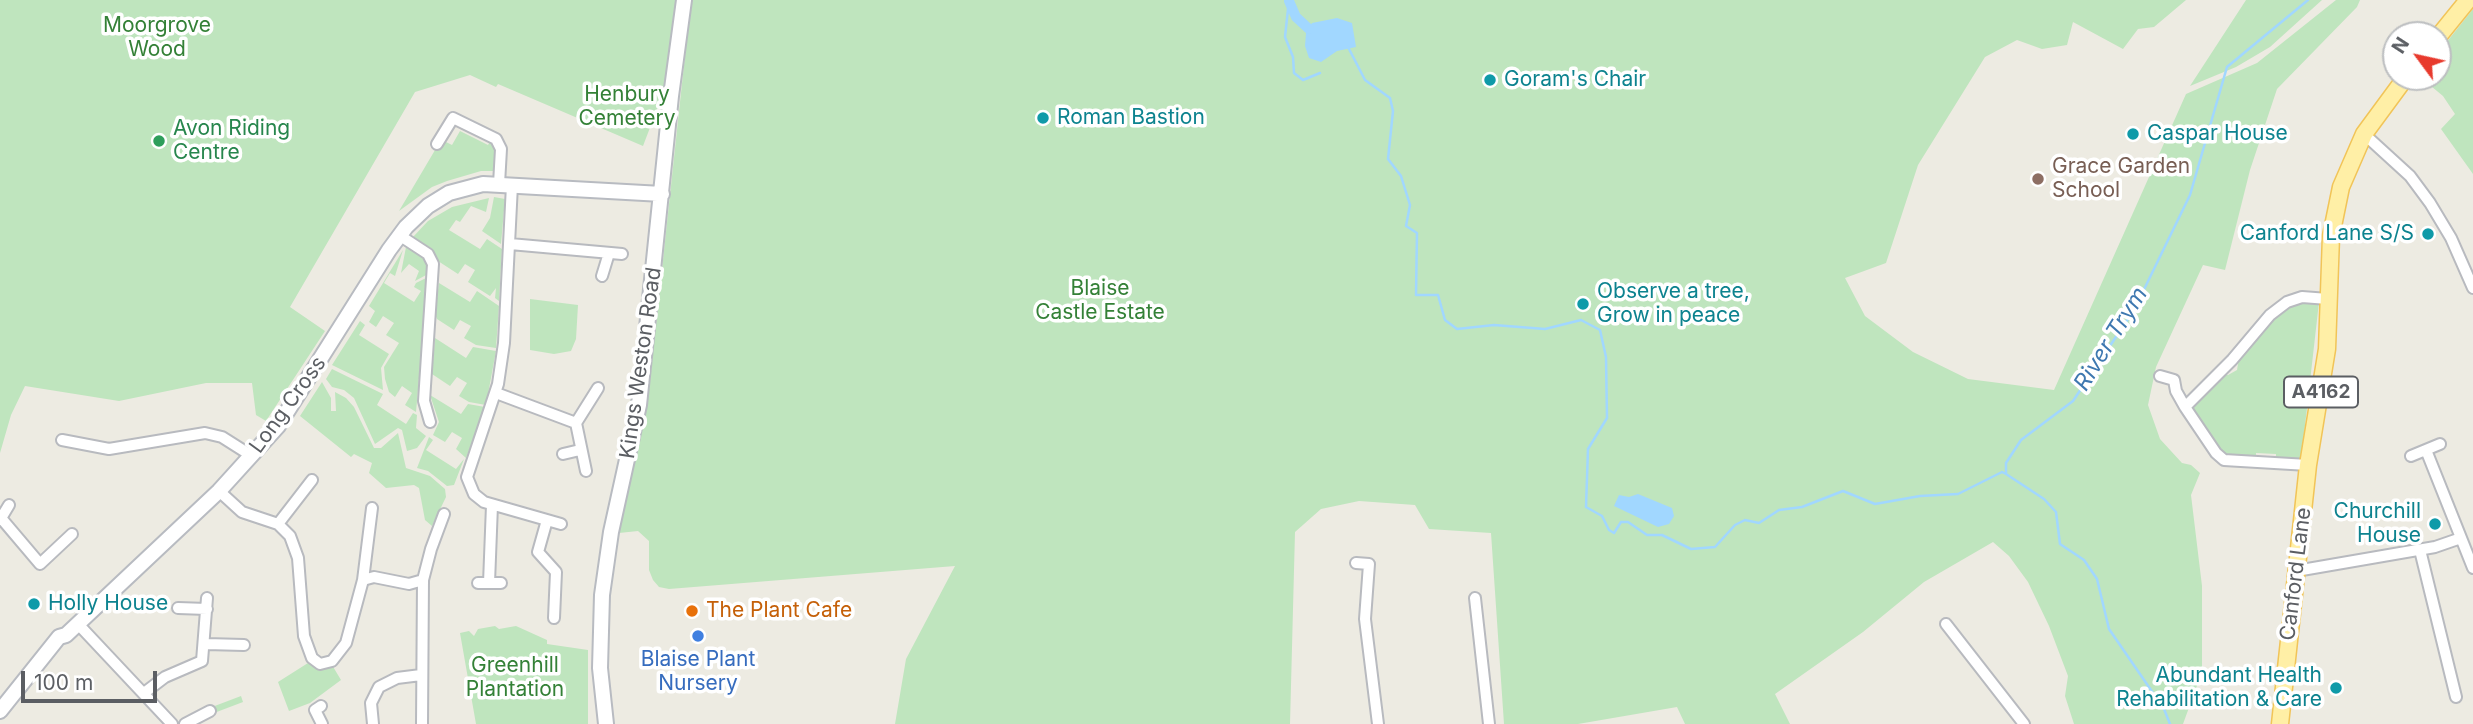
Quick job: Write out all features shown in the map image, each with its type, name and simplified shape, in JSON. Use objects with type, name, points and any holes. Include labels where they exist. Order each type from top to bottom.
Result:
[{"type":"main road","points":[[2451,21],[2468,0]]},
{"type":"main road","name":"Canford Lane","points":[[2280,724],[2308,465],[2323,376],[2331,236],[2341,187],[2364,134],[2396,91]]},
{"type":"street","name":"Kings Weston Road","points":[[606,724],[600,668],[602,595],[611,532],[639,405],[684,0]]},
{"type":"street","points":[[436,144],[448,135],[453,118],[496,139],[501,149],[505,184],[510,244],[504,343],[496,393],[467,474],[474,494],[492,505],[561,524]]},
{"type":"street","points":[[2364,134],[2399,165],[2430,203],[2451,238],[2473,288]]},
{"type":"street","name":"Long Cross","points":[[0,711],[49,653],[55,652],[66,635],[219,491],[278,426],[399,235],[420,212],[449,193],[468,187],[505,184],[662,194]]},
{"type":"street","points":[[399,235],[428,254],[433,264],[424,401],[430,422]]},
{"type":"street","points":[[510,244],[622,254]]},
{"type":"street","points":[[601,276],[609,253]]},
{"type":"street","points":[[2185,407],[2232,360],[2270,316],[2287,302],[2302,297],[2328,299]]},
{"type":"street","points":[[2160,376],[2174,380],[2176,391],[2185,407],[2216,453],[2224,460],[2308,465]]},
{"type":"street","points":[[586,471],[576,423],[598,388]]},
{"type":"street","points":[[496,393],[576,423]]},
{"type":"street","points":[[67,445],[118,448],[205,433],[222,437],[252,456]]},
{"type":"street","points":[[2411,456],[2440,444]]},
{"type":"street","points":[[563,454],[580,450]]},
{"type":"street","points":[[2426,450],[2473,568]]},
{"type":"street","points":[[278,524],[308,481]]},
{"type":"street","points":[[219,491],[242,512],[278,524],[289,534],[297,552],[304,636],[312,658],[324,664],[332,661],[343,649],[352,628],[373,515]]},
{"type":"street","points":[[9,505],[1,519],[40,564],[72,534]]},
{"type":"street","points":[[489,583],[492,505]]},
{"type":"street","points":[[422,724],[424,580],[431,549],[444,514]]},
{"type":"street","points":[[547,520],[538,552],[540,557],[555,569],[560,583],[554,618]]},
{"type":"street","points":[[2296,571],[2420,550],[2461,538]]},
{"type":"street","points":[[2420,550],[2456,697]]},
{"type":"street","points":[[1356,563],[1369,564],[1365,619],[1378,724]]},
{"type":"street","points":[[363,580],[378,577],[409,584],[424,580]]},
{"type":"street","points":[[1478,601],[1489,724]]},
{"type":"street","points":[[144,693],[165,677],[200,663],[204,658],[207,604],[178,608]]},
{"type":"street","points":[[78,624],[172,724]]},
{"type":"street","points":[[1948,631],[2024,724]]},
{"type":"street","points":[[206,643],[244,645]]},
{"type":"street","points":[[373,724],[371,703],[379,687],[402,677],[421,675]]},
{"type":"street","points":[[2439,684],[2452,682]]},
{"type":"street","points":[[321,706],[315,710],[322,724]]},
{"type":"street","points":[[191,722],[210,711]]},
{"type":"green space","points":[[0,0],[679,0],[664,91],[643,146],[498,84],[496,87],[470,75],[415,92],[290,307],[325,331],[266,421],[256,415],[252,383],[206,383],[119,401],[25,386],[11,415],[0,453]]},
{"type":"green space","name":"Blaise Castle Estate","points":[[691,0],[2186,0],[2154,27],[2138,29],[2123,49],[2073,22],[2067,45],[2042,49],[2017,40],[1985,57],[1918,165],[1886,263],[1845,278],[1865,316],[1913,352],[1968,379],[2054,390],[2186,94],[2257,63],[2336,0],[2360,0],[2357,7],[2277,89],[2250,170],[2225,270],[2203,265],[2156,367],[2148,405],[2160,439],[2182,463],[2191,465],[2200,473],[2191,495],[2202,586],[2202,672],[2183,724],[2074,724],[2065,696],[2068,676],[2049,626],[2028,582],[2009,556],[1993,542],[1924,582],[1863,632],[1775,694],[1790,724],[1685,724],[1677,707],[1578,724],[1504,724],[1491,533],[1429,529],[1415,505],[1359,501],[1321,509],[1295,532],[1290,724],[895,724],[906,659],[955,566],[669,589],[659,587],[653,580],[649,570],[649,541],[638,531],[619,533],[649,390]]},
{"type":"green space","points":[[2246,0],[2322,0],[2270,47],[2236,67],[2190,86]]},
{"type":"green space","points":[[2473,9],[2473,174],[2441,129],[2455,114],[2437,91],[2452,91],[2452,35]]},
{"type":"green space","points":[[460,131],[488,145],[491,140],[496,144],[496,171],[481,171],[432,187],[399,211],[438,145],[444,141],[452,145]]},
{"type":"green space","points":[[494,197],[505,199],[501,244],[482,231],[490,218]]},
{"type":"green space","points":[[489,198],[486,212],[471,206],[460,222],[456,220],[449,230],[480,249],[487,239],[502,249],[499,301],[495,298],[496,288],[490,296],[468,282],[475,270],[465,264],[458,274],[438,261],[432,249],[413,237],[428,221],[452,207]]},
{"type":"green space","points":[[406,247],[422,257],[428,267],[428,274],[415,281],[419,271],[409,264],[401,273]]},
{"type":"green space","points":[[403,250],[395,276],[390,273],[384,283],[414,302],[421,291],[414,287],[416,283],[428,277],[416,412],[405,405],[412,393],[402,386],[395,397],[389,392],[385,379],[384,367],[399,343],[386,335],[394,323],[383,316],[376,327],[369,322],[375,311],[369,306]]},
{"type":"green space","points":[[439,283],[470,302],[477,291],[499,306],[496,348],[476,345],[464,338],[471,326],[460,320],[454,330],[437,319],[435,314]]},
{"type":"green space","points":[[530,299],[578,305],[576,339],[571,351],[554,354],[530,350]]},
{"type":"green space","points":[[2319,302],[2301,461],[2276,459],[2276,454],[2256,453],[2256,458],[2224,455],[2214,449],[2191,407],[2223,374],[2228,375],[2237,370],[2239,358],[2273,318],[2289,305]]},
{"type":"green space","points":[[360,321],[365,325],[359,335],[389,354],[381,368],[383,390],[332,365]]},
{"type":"green space","points":[[435,338],[466,358],[473,347],[496,351],[486,405],[469,402],[459,396],[467,383],[457,377],[450,386],[432,374]]},
{"type":"green space","points":[[332,369],[383,394],[377,405],[406,424],[413,413],[417,415],[416,428],[426,436],[417,448],[407,451],[402,430],[398,428],[375,444],[354,398],[344,390],[332,387],[326,379]]},
{"type":"green space","points":[[322,382],[331,398],[331,411],[336,411],[335,392],[346,398],[354,407],[374,448],[381,448],[398,433],[406,468],[430,476],[445,489],[446,497],[432,526],[425,520],[419,488],[414,485],[386,488],[369,473],[372,463],[354,454],[351,457],[300,416]]},
{"type":"green space","points":[[430,395],[461,414],[468,404],[485,407],[466,458],[456,449],[462,438],[452,432],[445,442],[433,435],[439,422]]},
{"type":"green space","points":[[429,437],[433,440],[426,450],[456,469],[464,459],[454,485],[447,486],[428,471],[417,468]]},
{"type":"green space","name":"Greenhill Plantation","points":[[495,626],[499,629],[516,626],[547,640],[547,644],[588,650],[588,724],[476,724],[460,633],[469,631],[474,636],[478,629]]},
{"type":"green space","points":[[308,663],[320,669],[332,665],[341,680],[310,703],[289,711],[278,682]]},
{"type":"green space","points":[[241,696],[243,702],[214,713],[212,707]]},
{"type":"water","points":[[1337,18],[1352,23],[1356,47],[1337,51],[1321,62],[1309,58],[1305,46],[1306,33],[1312,23]]},
{"type":"water","points":[[1638,494],[1672,508],[1674,516],[1669,524],[1658,527],[1614,506],[1619,495],[1629,497]]},
{"type":"waterway","points":[[1289,0],[1285,37],[1293,57],[1294,73],[1303,80],[1320,73]]},
{"type":"waterway","name":"River Trym","points":[[2006,474],[2006,463],[2021,440],[2073,401],[2134,310],[2190,195],[2227,67],[2308,0]]},
{"type":"waterway","points":[[1289,1],[1296,17],[1309,29]]},
{"type":"waterway","points":[[1348,47],[1365,80],[1390,98],[1393,111],[1388,159],[1401,176],[1410,205],[1406,226],[1417,233],[1416,295],[1438,295],[1445,320],[1457,329],[1494,325],[1545,329],[1581,320],[1600,330],[1606,357],[1607,418],[1588,449],[1586,507],[1602,516],[1609,530],[1614,533],[1621,522],[1628,522],[1647,535],[1662,535],[1691,549],[1715,547],[1735,525],[1745,520],[1759,523],[1779,510],[1802,507],[1843,491],[1875,504],[1920,496],[1958,494],[2002,472],[2006,474]]},
{"type":"waterway","name":"River Trym","points":[[2006,474],[2044,499],[2056,512],[2060,544],[2084,560],[2097,579],[2109,629],[2164,709],[2170,724]]},
{"type":"place","name":"Goram's Chair","points":[[1490,80]]},
{"type":"place","name":"Roman Bastion","points":[[1043,118]]},
{"type":"place","name":"Caspar House","points":[[2133,134]]},
{"type":"place","name":"Avon Riding Centre","points":[[159,141]]},
{"type":"place","name":"Grace Garden School","points":[[2038,179]]},
{"type":"place","name":"Canford Lane S/S","points":[[2428,234]]},
{"type":"place","name":"Observe a tree, Grow in peace","points":[[1583,304]]},
{"type":"place","name":"Churchill House","points":[[2435,524]]},
{"type":"place","name":"Holly House","points":[[34,604]]},
{"type":"place","name":"The Plant Cafe","points":[[692,611]]},
{"type":"place","name":"Blaise Plant Nursery","points":[[698,636]]},
{"type":"place","name":"Abundant Health Rehabilitation & Care","points":[[2336,688]]},
{"type":"park label","name":"Moorgrove Wood","points":[[157,38]]},
{"type":"park label","name":"Henbury Cemetery","points":[[627,107]]}]
